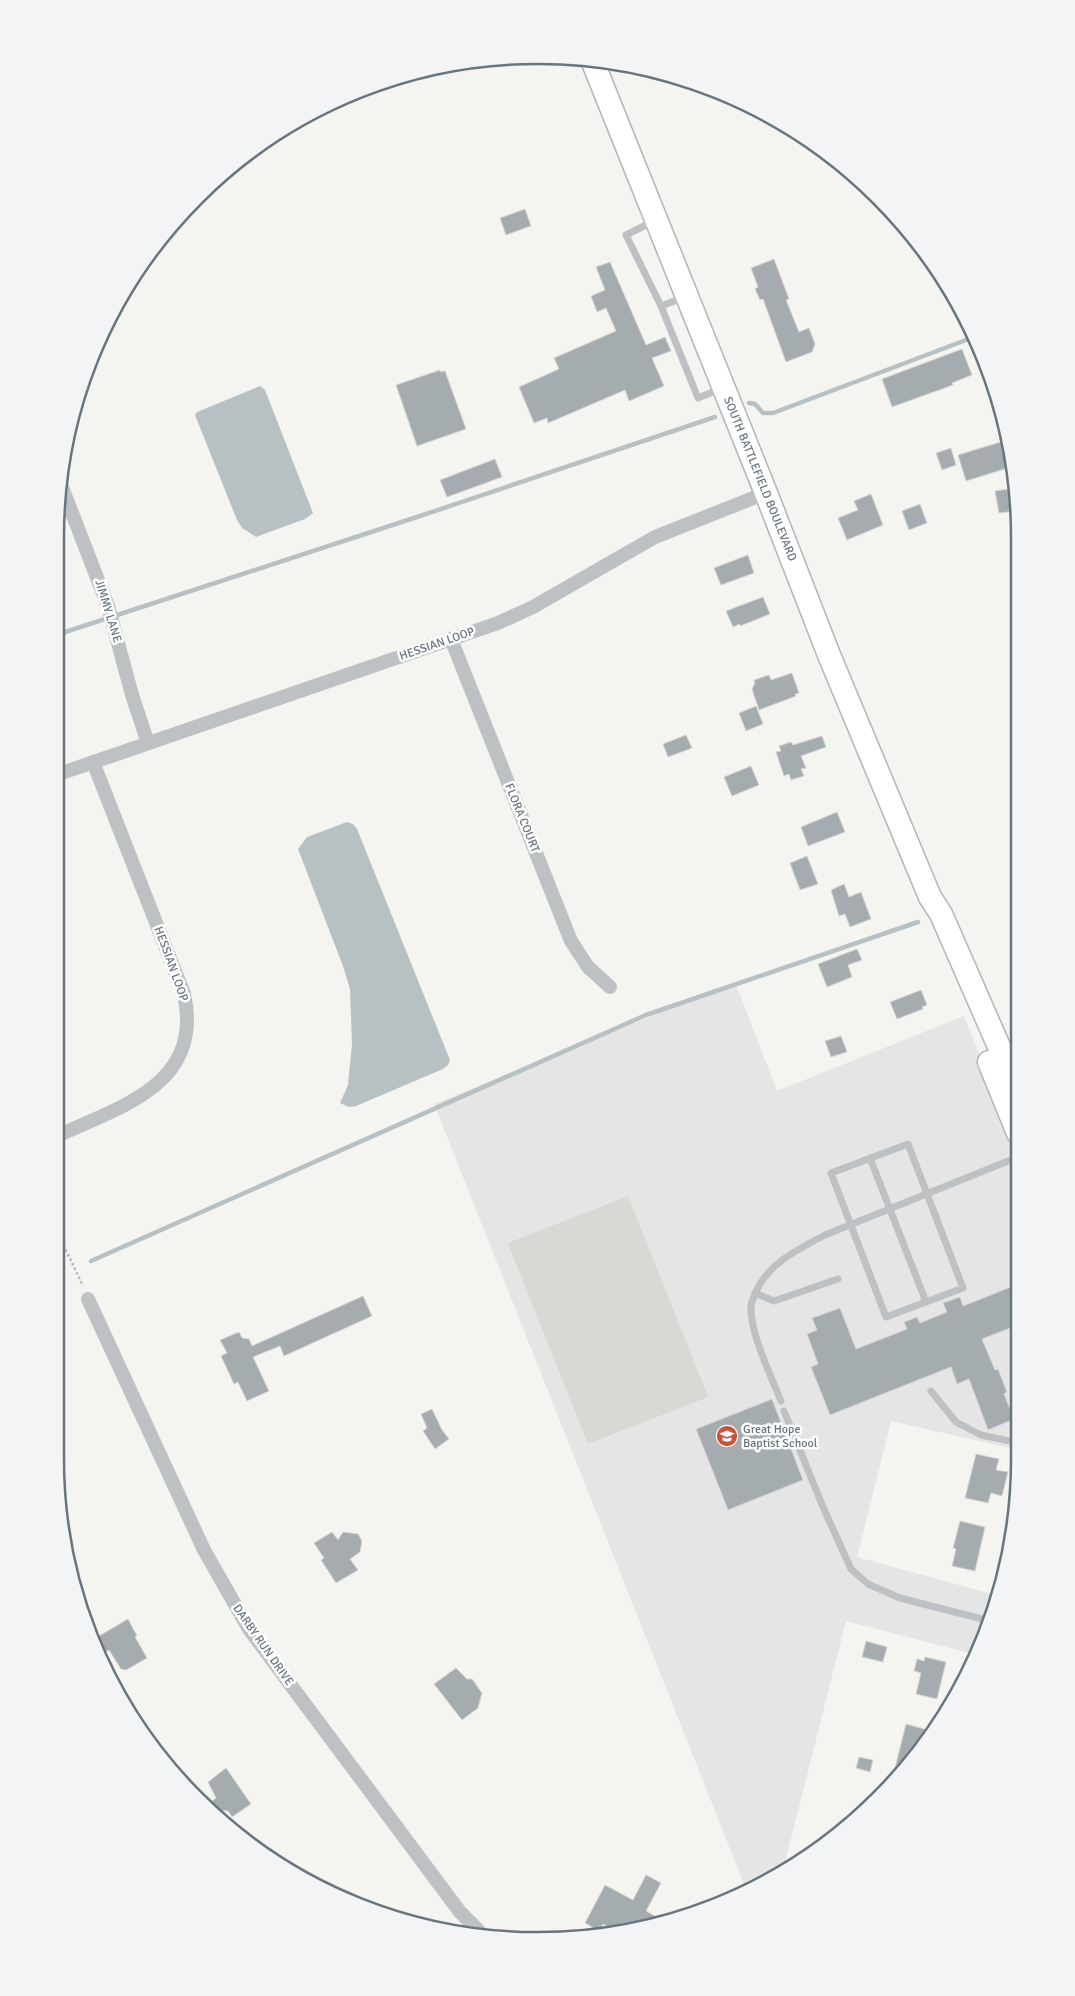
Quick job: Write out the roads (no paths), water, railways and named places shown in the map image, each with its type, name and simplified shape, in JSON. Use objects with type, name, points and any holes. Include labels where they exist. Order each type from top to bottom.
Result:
[{"type":"main road","name":"SOUTH BATTLEFIELD BOULEVARD","points":[[595,68],[829,655],[930,897],[942,914],[1011,1074]]},
{"type":"main road","name":"SOUTH BATTLEFIELD BOULEVARD","points":[[930,897],[931,920],[1011,1116]]},
{"type":"street","name":"HESSIAN LOOP","points":[[64,772],[516,615],[655,537],[766,493]]},
{"type":"street","name":"JIMMY LANE","points":[[66,497],[108,606],[132,695],[148,743]]},
{"type":"street","name":"FLORA COURT","points":[[451,639],[571,941],[581,960],[610,987]]},
{"type":"street","name":"HESSIAN LOOP","points":[[64,1133],[132,1101],[161,1082],[177,1061],[182,1049],[187,1022],[184,994],[94,762]]},
{"type":"street","name":"DARBY RUN DRIVE","points":[[88,1299],[204,1550],[248,1629],[460,1912],[476,1928]]},
{"type":"lane","points":[[656,220],[626,235],[661,306],[698,398],[723,388]]},
{"type":"lane","points":[[661,306],[687,296]]},
{"type":"lane","points":[[908,1144],[963,1288],[886,1317],[831,1173],[870,1158],[908,1144]]},
{"type":"lane","points":[[870,1158],[926,1302]]},
{"type":"lane","points":[[781,1401],[753,1327],[750,1305],[760,1283],[778,1263],[795,1251],[825,1235],[1011,1160]]},
{"type":"lane","points":[[755,1294],[774,1301],[838,1279]]},
{"type":"lane","points":[[931,1391],[956,1422],[981,1435],[1011,1441]]},
{"type":"lane","points":[[784,1411],[823,1507],[851,1569],[868,1584],[900,1598],[983,1618]]},
{"type":"waterway","points":[[749,403],[755,404],[763,413],[773,413],[967,340]]},
{"type":"waterway","points":[[64,632],[715,417]]},
{"type":"waterway","points":[[91,1261],[646,1015],[918,922]]},
{"type":"place","name":"Great Hope Baptist School","points":[[727,1436]]}]
